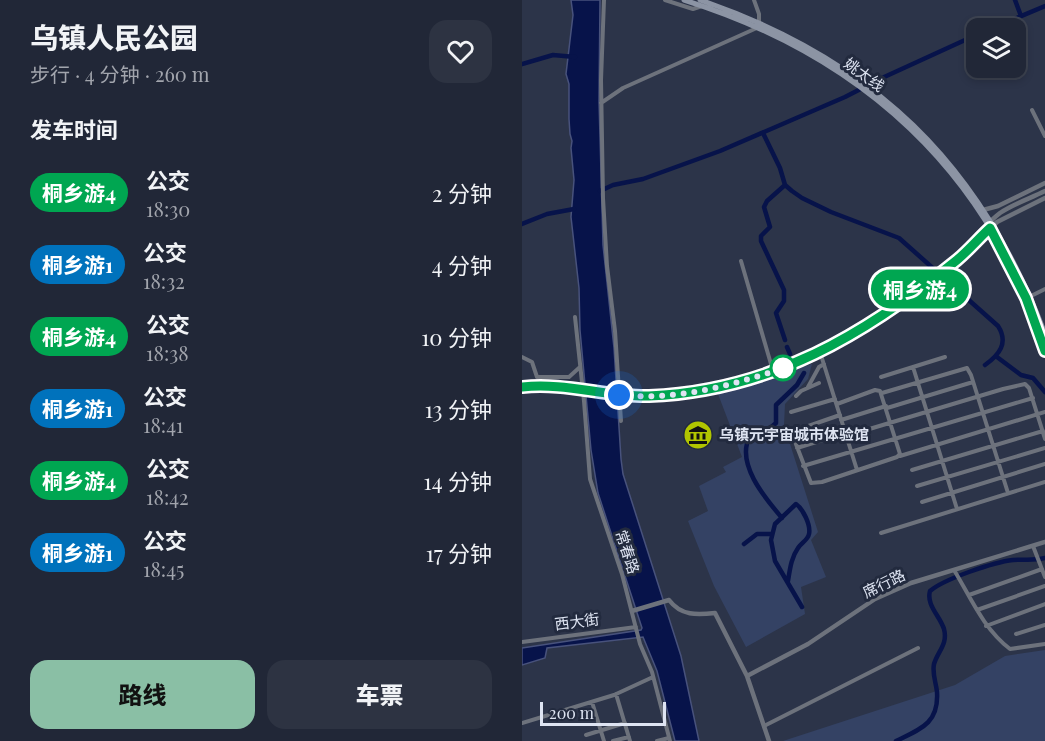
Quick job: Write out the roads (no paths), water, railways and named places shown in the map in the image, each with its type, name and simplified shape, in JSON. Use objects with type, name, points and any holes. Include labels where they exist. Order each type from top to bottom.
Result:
[{"type":"main road","name":"姚太线","points":[[684,0],[701,3],[759,25],[857,80],[932,144],[963,181],[991,225]]},
{"type":"main road","name":"姚太线","points":[[876,95],[936,155],[991,225]]},
{"type":"main road","points":[[991,225],[1045,334]]},
{"type":"main road","points":[[1028,297],[1045,351]]},
{"type":"street","points":[[604,0],[604,35],[601,48],[603,198],[621,421]]},
{"type":"street","points":[[666,0],[693,9],[697,9],[701,3]]},
{"type":"street","points":[[601,103],[623,88],[759,25],[759,14],[754,0]]},
{"type":"street","points":[[1032,110],[1045,136]]},
{"type":"street","points":[[983,210],[998,206],[1045,183]]},
{"type":"street","points":[[522,387],[580,388],[621,395],[652,396],[689,392],[773,371],[820,352],[872,323],[958,259],[1002,212],[1045,191]]},
{"type":"street","points":[[991,225],[1045,198]]},
{"type":"street","points":[[741,261],[773,371]]},
{"type":"street","points":[[1028,297],[1045,290]]},
{"type":"street","name":"常春路","points":[[574,317],[581,367],[590,479],[622,574],[639,640],[653,676],[669,740]]},
{"type":"street","points":[[820,352],[857,470]]},
{"type":"street","points":[[522,357],[531,362],[537,376],[569,377],[581,367]]},
{"type":"street","points":[[881,377],[945,357]]},
{"type":"street","points":[[808,387],[819,367],[824,364]]},
{"type":"street","points":[[913,367],[957,508]]},
{"type":"street","points":[[882,393],[964,368],[969,370],[1008,493]]},
{"type":"street","points":[[973,382],[923,398],[796,429],[793,434],[809,481],[814,484],[1045,412]]},
{"type":"street","points":[[796,396],[808,387],[819,383]]},
{"type":"street","points":[[797,448],[1025,384],[1028,385],[1033,398],[1045,439]]},
{"type":"street","points":[[791,412],[878,390],[882,393],[900,451],[899,456]]},
{"type":"street","points":[[803,466],[1033,398]]},
{"type":"street","points":[[912,470],[1042,431]]},
{"type":"street","points":[[917,486],[1045,448]]},
{"type":"street","points":[[922,502],[1045,464]]},
{"type":"street","points":[[881,533],[1045,482]]},
{"type":"street","name":"席行路","points":[[747,676],[808,644],[875,599],[911,583],[955,572],[1045,542]]},
{"type":"street","points":[[1033,546],[1045,577]]},
{"type":"street","points":[[969,595],[1041,567]]},
{"type":"street","points":[[955,572],[986,626],[1010,649],[1045,645]]},
{"type":"street","points":[[977,610],[1045,586]]},
{"type":"street","points":[[632,611],[669,600],[674,607],[695,616],[715,613],[747,676],[769,741]]},
{"type":"street","points":[[986,626],[1045,604]]},
{"type":"street","points":[[1016,634],[1045,625]]},
{"type":"street","name":"西大街","points":[[522,642],[636,628]]},
{"type":"street","points":[[764,726],[918,648]]},
{"type":"street","points":[[522,723],[616,694],[653,676]]},
{"type":"street","points":[[613,741],[629,739],[616,694]]},
{"type":"street","points":[[592,702],[604,741]]},
{"type":"street","points":[[586,735],[625,723]]},
{"type":"street","points":[[657,741],[669,740]]},
{"type":"waterway","points":[[1015,0],[1021,16]]},
{"type":"waterway","points":[[1017,18],[1045,6]]},
{"type":"waterway","points":[[600,191],[613,185],[643,179],[720,151],[845,97],[966,40]]},
{"type":"waterway","points":[[522,64],[553,55],[575,57]]},
{"type":"waterway","points":[[763,133],[780,168],[785,185],[792,191],[831,212],[899,238],[998,326],[1003,338],[1001,348],[985,365]]},
{"type":"waterway","points":[[785,185],[767,201],[764,207],[770,227],[761,236],[761,241],[784,290],[784,301],[776,313],[785,340]]},
{"type":"waterway","points":[[522,224],[547,214],[574,209]]},
{"type":"waterway","points":[[787,347],[790,354]]},
{"type":"waterway","points":[[997,357],[1021,375],[1033,378],[1045,392]]},
{"type":"waterway","points":[[782,518],[754,480],[746,457],[746,446],[750,436],[768,430],[776,423],[776,405],[797,385],[804,373]]},
{"type":"waterway","points":[[788,581],[794,556],[809,534],[806,518],[796,504],[775,524],[771,540],[775,561],[802,607]]},
{"type":"waterway","points":[[744,544],[757,534],[771,534]]},
{"type":"waterway","points":[[896,741],[927,724],[937,703],[934,664],[944,643],[945,634],[930,601],[930,591],[957,576],[994,564],[1045,558]]},
{"type":"place","name":"乌镇元宇宙城市体验馆","points":[[698,435]]}]
